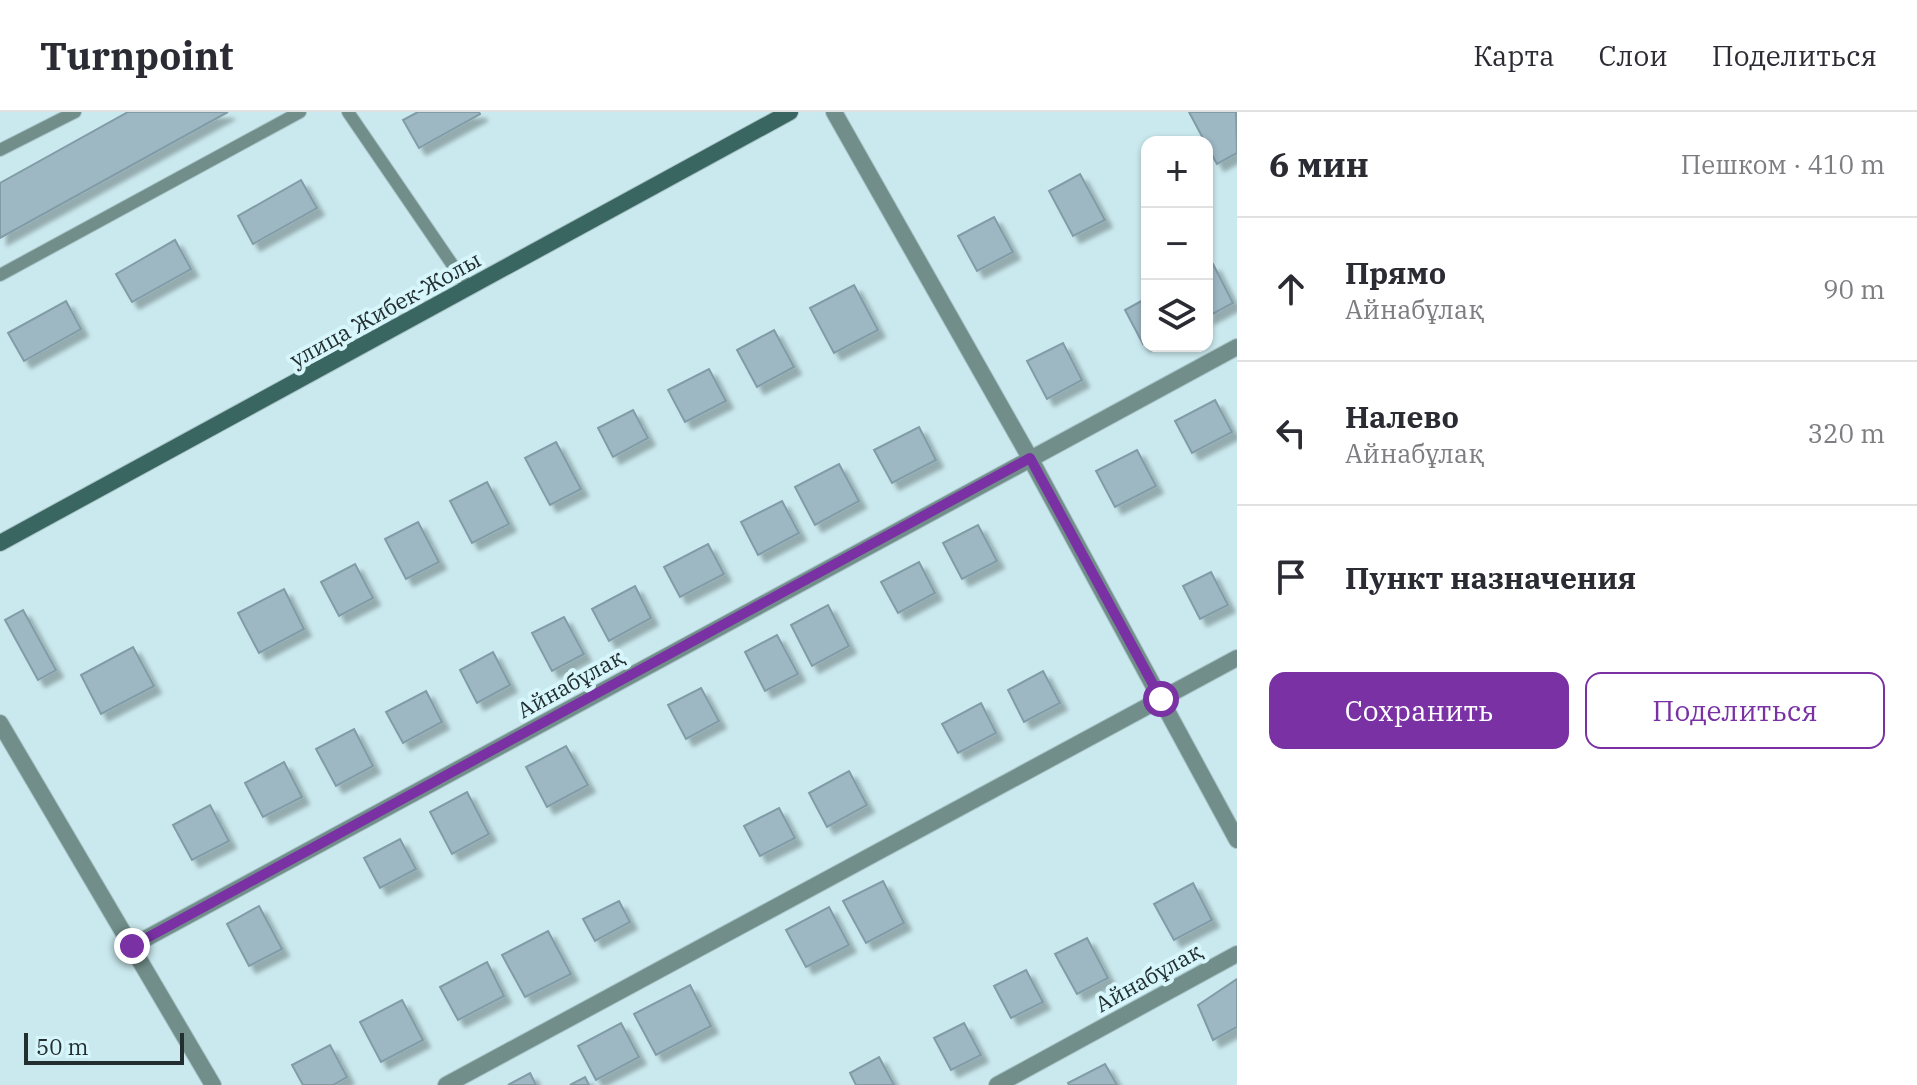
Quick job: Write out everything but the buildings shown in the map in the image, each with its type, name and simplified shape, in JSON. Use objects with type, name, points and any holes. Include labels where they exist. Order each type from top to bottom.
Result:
[{"type":"street","name":"улица Жибек-Жолы","points":[[0,543],[790,112]]},
{"type":"street","points":[[834,112],[1030,458],[1237,840]]},
{"type":"street","name":"Айнабұлақ","points":[[132,946],[1237,347]]},
{"type":"street","points":[[446,1085],[1237,658]]},
{"type":"street","points":[[0,723],[213,1085]]},
{"type":"street","name":"Айнабұлақ","points":[[997,1085],[1237,954]]},
{"type":"lane","points":[[0,150],[75,112]]},
{"type":"lane","points":[[0,275],[300,112]]},
{"type":"lane","points":[[348,112],[469,289]]},
{"type":"route","points":[[132,946],[1030,458],[1161,699]]}]
